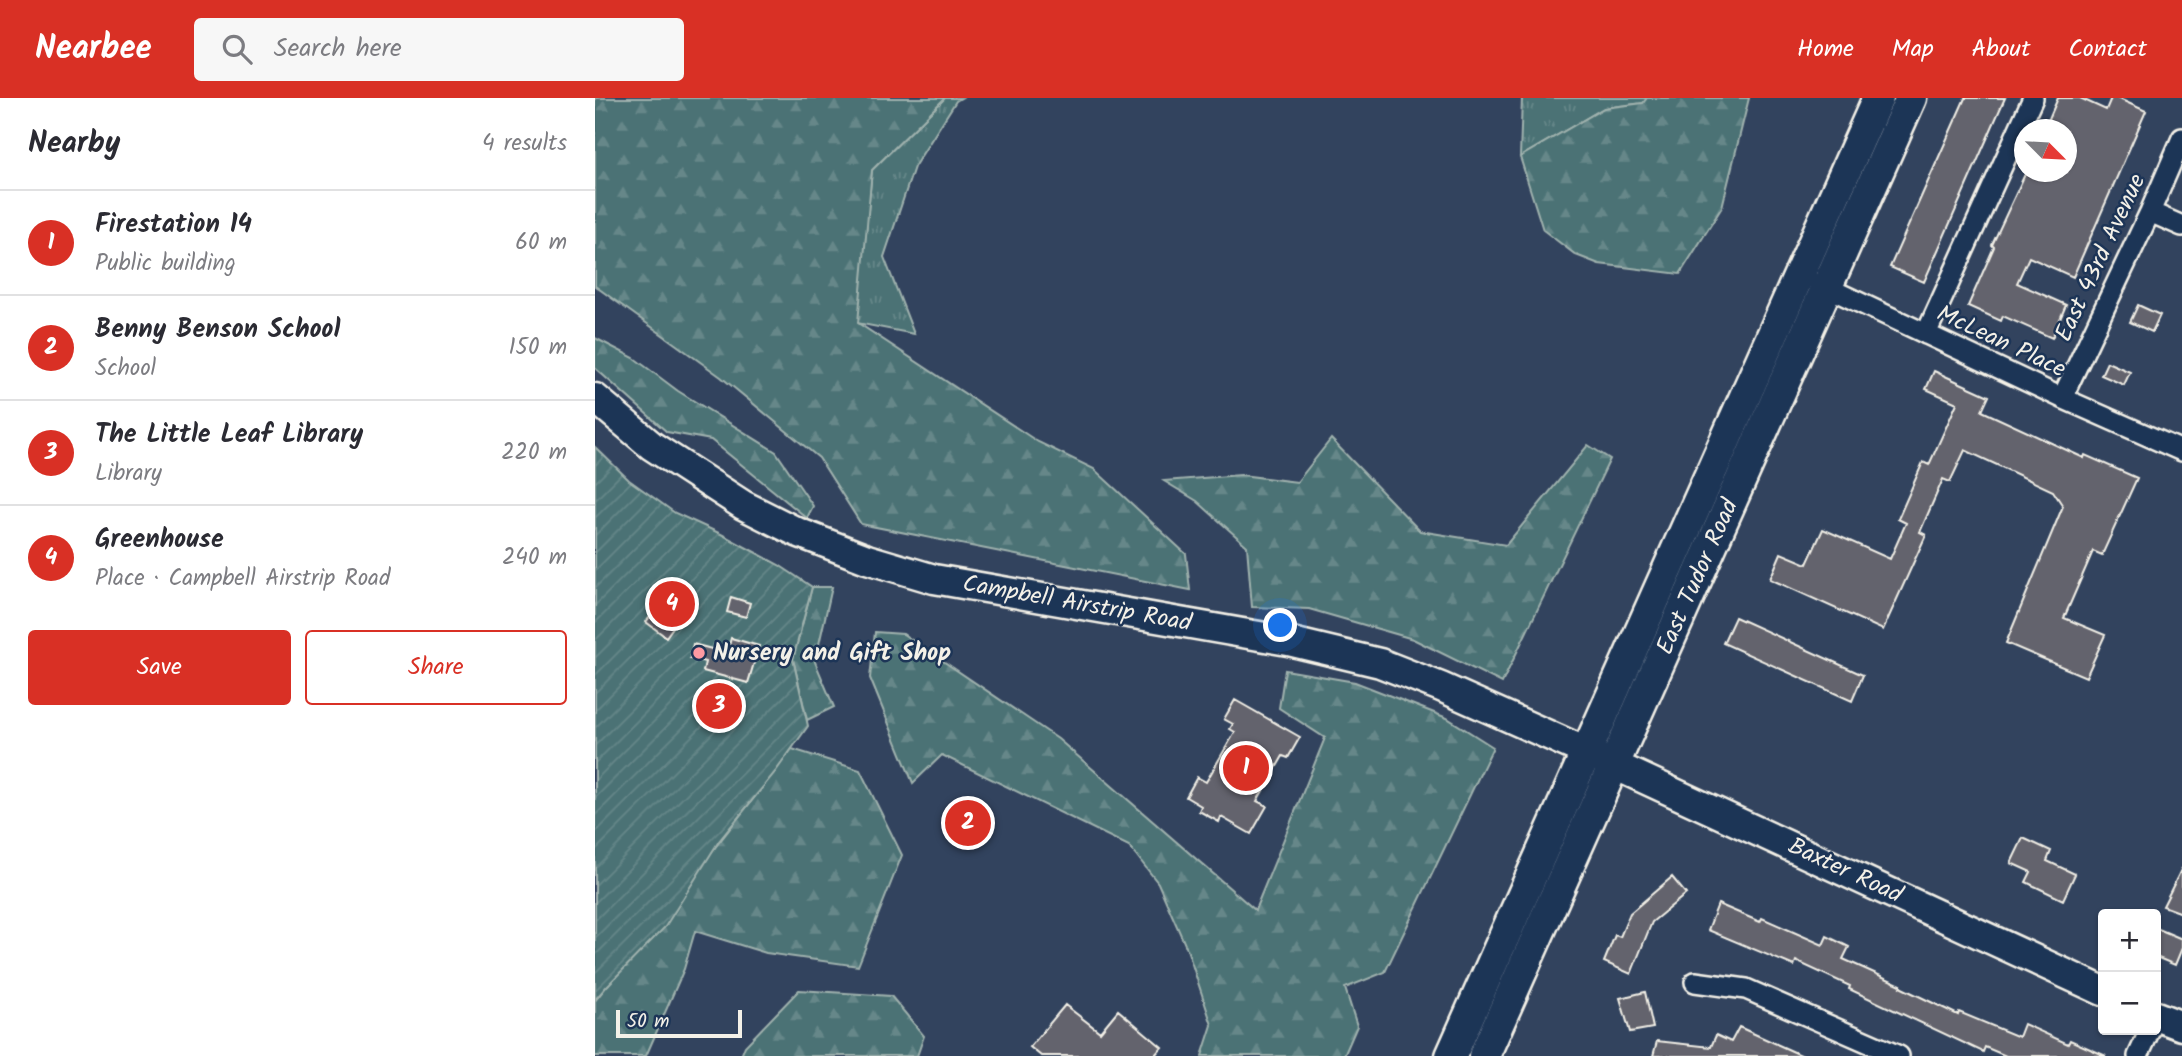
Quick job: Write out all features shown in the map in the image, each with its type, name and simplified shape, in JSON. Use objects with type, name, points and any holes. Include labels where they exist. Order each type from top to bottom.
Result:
[{"type":"main road","name":"East Tudor Road","points":[[1451,1056],[1878,98]]},
{"type":"main road","name":"East Tudor Road","points":[[1484,1056],[1912,98]]},
{"type":"street","points":[[1926,334],[2033,98]]},
{"type":"street","name":"East 43rd Avenue","points":[[2062,398],[2182,138]]},
{"type":"street","points":[[2150,212],[2182,226]]},
{"type":"street","name":"McLean Place","points":[[1799,275],[2182,451]]},
{"type":"street","name":"Campbell Airstrip Road","points":[[595,398],[652,446],[743,505],[797,532],[867,559],[934,579],[1346,653],[1441,687],[1586,752]]},
{"type":"street","name":"Baxter Road","points":[[1586,752],[2098,989]]},
{"type":"street","points":[[1695,982],[1746,989],[1899,1056]]},
{"type":"street","points":[[2161,1018],[2182,1026]]},
{"type":"street","points":[[2138,1056],[2148,1035]]},
{"type":"green space","points":[[595,98],[945,98],[872,170],[858,323],[1038,442],[1094,469],[1186,554],[1190,590],[861,524],[819,458],[721,377],[595,286]]},
{"type":"green space","points":[[945,98],[961,98],[956,101],[914,167],[884,257],[914,334],[857,323],[872,170]]},
{"type":"green space","points":[[1522,98],[1647,98],[1644,103],[1604,108],[1520,157]]},
{"type":"green space","points":[[1647,98],[1749,98],[1722,207],[1680,274],[1599,264],[1576,255],[1543,230],[1520,157],[1604,108],[1643,103]]},
{"type":"green space","points":[[595,338],[634,358],[678,391],[776,452],[813,506],[807,518],[711,440],[667,432],[595,368]]},
{"type":"green space","points":[[1331,439],[1420,531],[1506,545],[1588,445],[1610,459],[1502,683],[1413,639],[1309,609],[1252,607],[1247,546],[1197,501],[1164,481],[1241,475],[1297,482]]},
{"type":"green space","points":[[595,447],[629,480],[675,513],[779,565],[812,587],[793,659],[808,726],[776,771],[719,841],[665,927],[595,1000]]},
{"type":"green space","points":[[812,587],[832,587],[815,662],[834,707],[807,720],[793,659]]},
{"type":"green space","points":[[875,632],[903,634],[1058,739],[1255,910],[1325,738],[1279,708],[1285,670],[1355,682],[1447,718],[1493,747],[1385,972],[1345,988],[1357,1026],[1344,1056],[1202,1056],[1212,1025],[1187,949],[1158,883],[1129,846],[942,755],[913,783],[870,678]]},
{"type":"green space","points":[[792,749],[860,770],[902,855],[858,966],[766,953],[695,931],[684,969],[646,1056],[595,1056],[595,1001]]},
{"type":"green space","points":[[799,990],[891,996],[924,1036],[917,1056],[741,1056],[745,1046]]},
{"type":"building","points":[[1965,98],[2005,98],[1924,282],[1890,267]]},
{"type":"building","points":[[2058,98],[2080,98],[2106,110],[2111,98],[2117,98],[2146,111],[2073,277],[2029,257],[2017,283],[2066,305],[2052,338],[2003,316],[2001,321],[1968,306],[2021,182],[2077,182],[2077,119],[2049,119]]},
{"type":"building","points":[[2138,305],[2160,315],[2152,332],[2130,322]]},
{"type":"building","points":[[2107,362],[2130,372],[2124,385],[2101,375]]},
{"type":"building","points":[[1934,371],[1989,396],[1982,411],[2084,458],[2085,455],[2137,478],[2102,555],[2093,551],[2064,618],[2105,635],[2086,677],[2006,643],[2063,506],[2053,491],[1965,450],[1950,482],[1943,479],[1920,532],[1926,535],[1883,630],[1770,579],[1781,553],[1807,564],[1823,529],[1890,559],[1906,523],[1898,519],[1923,462],[1929,465],[1957,403],[1926,389]]},
{"type":"building","points":[[669,583],[693,599],[666,637],[646,622],[655,610],[651,608]]},
{"type":"building","points":[[731,597],[750,603],[746,617],[727,612]]},
{"type":"building","points":[[1735,617],[1863,675],[1852,701],[1723,643]]},
{"type":"building","points":[[731,638],[759,646],[748,683],[703,671],[705,662],[690,658],[693,644],[727,653]]},
{"type":"building","points":[[1235,700],[1300,737],[1288,758],[1283,756],[1257,801],[1267,806],[1251,834],[1221,817],[1219,822],[1199,811],[1201,806],[1186,797],[1197,777],[1206,782],[1235,732],[1230,729],[1233,724],[1224,719]]},
{"type":"building","points":[[2023,838],[2051,851],[2047,861],[2075,874],[2063,900],[2026,882],[2031,872],[2011,863]]},
{"type":"building","points":[[2182,868],[2182,913],[2163,906]]},
{"type":"building","points":[[1672,877],[1686,894],[1652,922],[1631,974],[1604,962],[1615,935],[1620,937],[1630,913]]},
{"type":"building","points":[[1718,904],[1760,922],[1762,918],[1823,945],[1827,936],[1849,947],[1843,959],[1958,1015],[1959,1012],[2019,1037],[2024,1024],[2068,1044],[2070,1040],[2106,1056],[2006,1056],[1985,1047],[1983,1052],[1796,961],[1794,966],[1708,930]]},
{"type":"building","points":[[2161,930],[2182,939],[2182,948],[2175,965],[2161,959]]},
{"type":"building","points":[[1645,992],[1653,1028],[1630,1032],[1620,998]]},
{"type":"building","points":[[1065,1005],[1100,1032],[1118,1010],[1162,1047],[1154,1056],[1041,1056],[1030,1047]]},
{"type":"building","points":[[1739,1027],[1803,1056],[1653,1056],[1657,1041],[1711,1047],[1716,1035],[1731,1042]]},
{"type":"place","name":"Greenhouse","points":[[672,604]]},
{"type":"place","name":"Nursery and Gift Shop","points":[[699,653]]},
{"type":"place","name":"The Little Leaf Library","points":[[719,706]]},
{"type":"place","name":"Firestation 14","points":[[1246,768]]},
{"type":"place","name":"Benny Benson School","points":[[968,823]]}]
